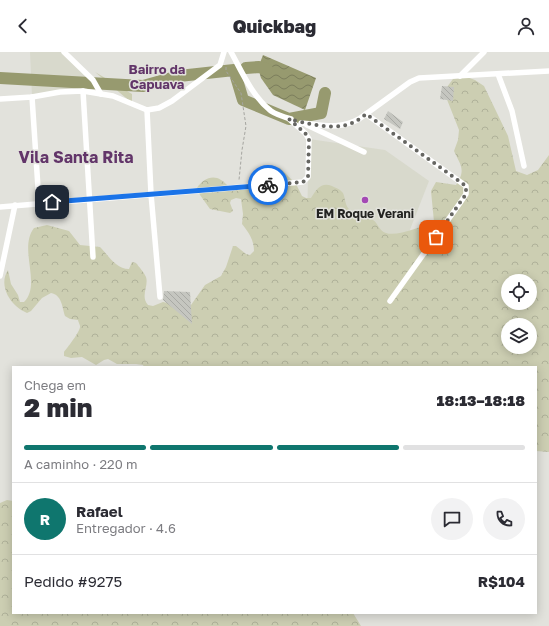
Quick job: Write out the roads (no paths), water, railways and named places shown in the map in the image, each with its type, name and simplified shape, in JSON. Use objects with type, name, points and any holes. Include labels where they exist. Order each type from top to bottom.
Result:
[{"type":"street","points":[[64,52],[93,80],[101,94]]},
{"type":"street","points":[[0,100],[32,97],[60,92],[83,91],[113,96],[146,110],[159,108],[172,102],[220,65],[224,52]]},
{"type":"street","points":[[231,52],[248,83],[262,103],[272,112],[301,123],[364,152]]},
{"type":"street","points":[[460,76],[484,52]]},
{"type":"street","points":[[301,123],[341,126],[352,123],[410,82],[419,78],[549,71]]},
{"type":"street","points":[[498,74],[512,111],[524,166]]},
{"type":"street","points":[[83,91],[93,257]]},
{"type":"street","points":[[32,97],[39,203]]},
{"type":"street","points":[[146,110],[151,194],[160,297]]},
{"type":"street","points":[[366,114],[466,186],[466,194],[445,226],[390,301]]},
{"type":"street","points":[[0,207],[303,182],[308,177],[309,139],[305,133],[289,119]]},
{"type":"street","points":[[0,276],[15,205]]},
{"type":"water","points":[[263,55],[316,78],[305,110],[273,95],[261,78],[258,68]]},
{"type":"waterway","points":[[246,68],[259,67],[267,69]]},
{"type":"waterway","points":[[0,78],[143,86],[179,76],[234,70],[243,100],[289,119],[321,113],[325,93]]},
{"type":"place","name":"EM Roque Verani","points":[[365,200]]},
{"type":"district","name":"Bairro da Capuava","points":[[157,76]]},
{"type":"district","name":"Vila Santa Rita","points":[[76,157]]}]
